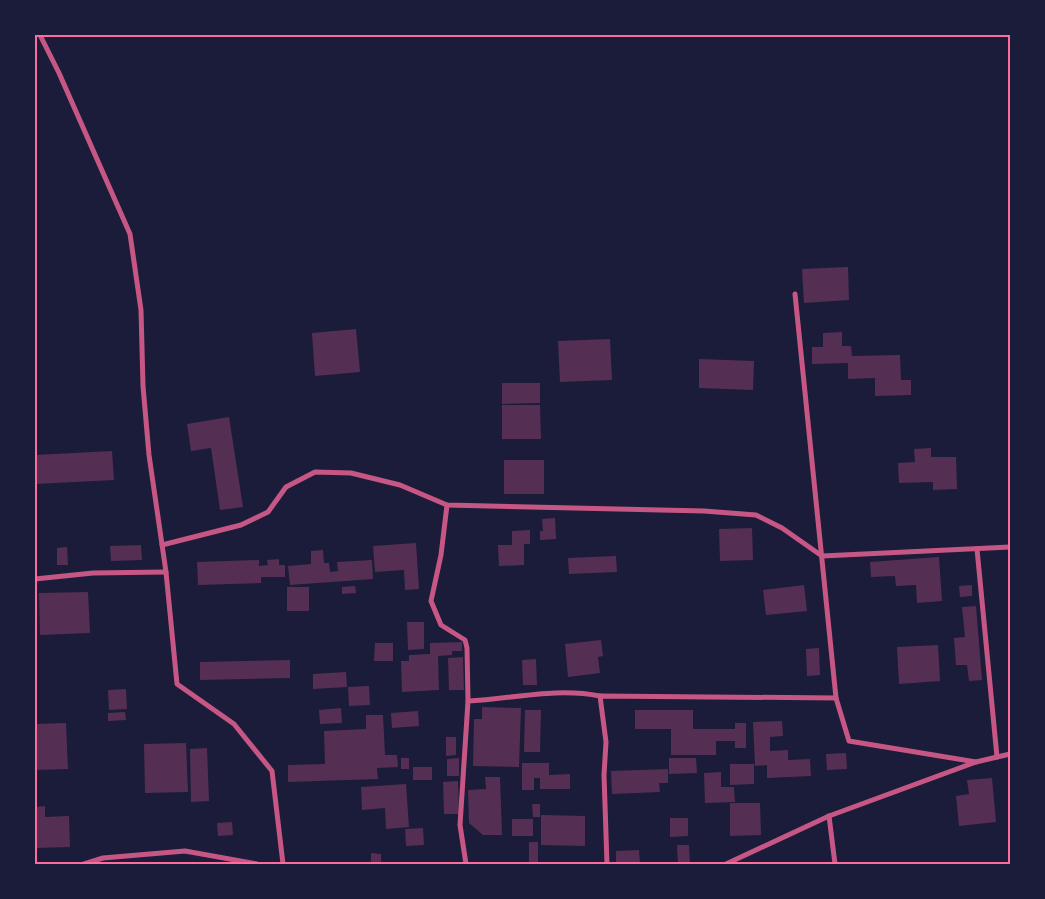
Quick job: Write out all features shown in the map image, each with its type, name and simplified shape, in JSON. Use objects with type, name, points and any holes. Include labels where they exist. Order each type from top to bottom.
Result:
[{"type":"street","points":[[40,35],[59,73],[130,234],[141,310],[149,455],[166,572],[177,684],[234,724],[272,771],[283,864]]},
{"type":"street","points":[[795,294],[836,698],[849,741],[976,762]]},
{"type":"street","points":[[162,545],[241,525],[268,512],[286,486],[315,472],[351,473],[400,485],[447,505],[704,511],[756,515],[782,528],[822,556],[1010,547]]},
{"type":"street","points":[[447,505],[441,554],[431,601],[441,625],[465,640],[467,648],[468,702],[460,825],[466,864]]},
{"type":"street","points":[[977,549],[997,757]]},
{"type":"street","points":[[35,579],[93,573],[166,572]]},
{"type":"street","points":[[468,702],[498,700],[551,692],[588,693],[600,696],[836,698]]},
{"type":"street","points":[[600,696],[606,742],[604,775],[606,864]]},
{"type":"street","points":[[726,864],[829,816],[976,762],[1010,754]]},
{"type":"street","points":[[829,816],[835,864]]},
{"type":"street","points":[[84,864],[103,858],[186,851],[257,864]]},
{"type":"building","points":[[848,267],[849,300],[804,303],[802,269]]},
{"type":"building","points":[[356,329],[360,372],[315,376],[312,333]]},
{"type":"building","points":[[842,332],[842,346],[851,346],[852,356],[900,355],[901,380],[911,380],[911,395],[875,396],[875,378],[848,379],[848,363],[812,364],[812,347],[823,347],[823,333]]},
{"type":"building","points":[[610,339],[612,380],[560,382],[558,341]]},
{"type":"building","points":[[699,359],[754,361],[753,390],[699,388]]},
{"type":"building","points":[[502,383],[540,383],[540,403],[502,404]]},
{"type":"building","points":[[502,405],[540,405],[541,439],[502,439]]},
{"type":"building","points":[[229,417],[243,507],[220,510],[211,448],[191,451],[187,424]]},
{"type":"building","points":[[931,448],[931,457],[956,457],[957,489],[933,490],[933,482],[899,483],[898,463],[915,462],[914,449]]},
{"type":"building","points":[[112,451],[114,480],[35,484],[35,455]]},
{"type":"building","points":[[504,460],[544,460],[544,494],[504,494]]},
{"type":"building","points":[[555,518],[556,539],[540,540],[540,531],[543,531],[542,519]]},
{"type":"building","points":[[752,528],[753,560],[720,561],[719,529]]},
{"type":"building","points":[[530,530],[530,544],[524,544],[524,565],[499,566],[498,545],[512,545],[512,531]]},
{"type":"building","points":[[416,543],[419,589],[405,590],[404,570],[375,572],[373,546]]},
{"type":"building","points":[[141,545],[142,560],[111,561],[110,546]]},
{"type":"building","points":[[67,547],[68,565],[57,565],[57,548]]},
{"type":"building","points":[[323,550],[324,563],[329,563],[330,572],[338,571],[337,562],[372,560],[373,579],[290,585],[288,566],[311,564],[311,551]]},
{"type":"building","points":[[616,556],[617,572],[569,574],[568,558]]},
{"type":"building","points":[[939,557],[942,601],[917,603],[916,585],[896,586],[895,576],[871,577],[870,562]]},
{"type":"building","points":[[279,559],[279,565],[285,565],[285,577],[261,577],[261,583],[198,585],[197,562],[259,560],[259,566],[268,565],[267,560]]},
{"type":"building","points":[[804,585],[807,611],[766,615],[763,590]]},
{"type":"building","points":[[972,585],[972,596],[960,597],[959,586]]},
{"type":"building","points":[[355,586],[356,593],[342,594],[342,587]]},
{"type":"building","points":[[287,587],[309,587],[309,611],[287,611]]},
{"type":"building","points":[[88,592],[90,633],[40,635],[39,593]]},
{"type":"building","points":[[976,606],[982,680],[969,681],[967,665],[956,665],[954,638],[965,637],[962,607]]},
{"type":"building","points":[[407,622],[424,622],[424,649],[408,650]]},
{"type":"building","points":[[601,640],[603,656],[598,657],[600,673],[568,677],[565,644]]},
{"type":"building","points":[[462,642],[462,651],[452,651],[452,655],[438,656],[439,690],[402,692],[401,661],[409,661],[409,655],[430,654],[430,643]]},
{"type":"building","points":[[375,643],[393,643],[393,661],[374,661]]},
{"type":"building","points":[[938,645],[940,681],[899,684],[897,647]]},
{"type":"building","points":[[819,648],[820,675],[807,676],[806,649]]},
{"type":"building","points":[[463,657],[464,690],[449,690],[448,658]]},
{"type":"building","points":[[536,659],[537,685],[523,685],[522,660]]},
{"type":"building","points":[[290,660],[290,678],[200,680],[200,662]]},
{"type":"building","points":[[346,672],[347,687],[313,689],[313,674]]},
{"type":"building","points":[[369,686],[370,705],[349,706],[348,687]]},
{"type":"building","points":[[126,689],[127,709],[109,710],[108,690]]},
{"type":"building","points":[[482,707],[521,708],[519,767],[473,766],[474,719],[482,719]]},
{"type":"building","points":[[341,708],[342,723],[320,724],[319,710]]},
{"type":"building","points":[[525,710],[541,710],[540,752],[524,752]]},
{"type":"building","points":[[635,710],[693,710],[693,729],[735,729],[735,723],[746,723],[746,748],[735,748],[735,741],[716,741],[716,755],[671,755],[671,729],[635,729]]},
{"type":"building","points":[[418,711],[419,726],[392,728],[391,713]]},
{"type":"building","points":[[125,712],[126,720],[108,721],[108,713]]},
{"type":"building","points":[[366,715],[383,715],[385,755],[397,755],[398,767],[377,768],[378,779],[288,782],[288,765],[325,764],[324,731],[366,729]]},
{"type":"building","points":[[782,721],[783,736],[770,737],[770,751],[788,750],[788,760],[810,759],[811,776],[767,778],[767,765],[755,766],[753,722]]},
{"type":"building","points":[[66,723],[68,769],[35,770],[35,724]]},
{"type":"building","points":[[446,737],[456,737],[456,755],[446,756]]},
{"type":"building","points":[[186,743],[188,792],[145,793],[144,744]]},
{"type":"building","points":[[207,748],[209,801],[191,802],[190,749]]},
{"type":"building","points":[[846,753],[847,769],[827,770],[826,754]]},
{"type":"building","points":[[401,758],[409,758],[409,769],[401,769]]},
{"type":"building","points":[[459,758],[459,776],[447,776],[447,759]]},
{"type":"building","points":[[669,758],[696,758],[697,773],[669,774]]},
{"type":"building","points":[[522,763],[549,763],[549,775],[570,774],[570,789],[540,789],[540,778],[534,778],[534,790],[522,790]]},
{"type":"building","points":[[730,764],[754,764],[754,784],[730,785]]},
{"type":"building","points":[[413,767],[432,767],[432,780],[413,780]]},
{"type":"building","points":[[668,769],[668,783],[659,783],[660,792],[612,794],[611,771]]},
{"type":"building","points":[[721,772],[721,787],[734,787],[735,802],[705,803],[704,773]]},
{"type":"building","points":[[485,777],[500,777],[502,835],[483,835],[469,823],[468,790],[486,789]]},
{"type":"building","points":[[992,778],[996,822],[959,826],[956,796],[969,794],[967,780]]},
{"type":"building","points":[[458,781],[459,814],[444,814],[443,782]]},
{"type":"building","points":[[406,784],[409,827],[386,829],[385,808],[362,810],[361,787]]},
{"type":"building","points":[[730,803],[760,803],[761,835],[730,836]]},
{"type":"building","points":[[532,804],[540,804],[540,817],[533,817]]},
{"type":"building","points":[[45,806],[45,817],[69,816],[70,847],[35,848],[35,807]]},
{"type":"building","points":[[541,815],[585,816],[585,846],[541,845]]},
{"type":"building","points":[[670,818],[688,818],[688,836],[670,837]]},
{"type":"building","points":[[512,819],[533,819],[533,836],[512,836]]},
{"type":"building","points":[[232,822],[233,835],[218,836],[217,823]]},
{"type":"building","points":[[423,828],[424,845],[406,846],[405,829]]},
{"type":"building","points":[[529,842],[538,842],[538,864],[529,864]]},
{"type":"building","points":[[677,845],[689,845],[690,864],[678,864]]},
{"type":"building","points":[[639,850],[640,864],[616,864],[616,851]]},
{"type":"building","points":[[371,853],[381,854],[381,864],[371,864]]}]
